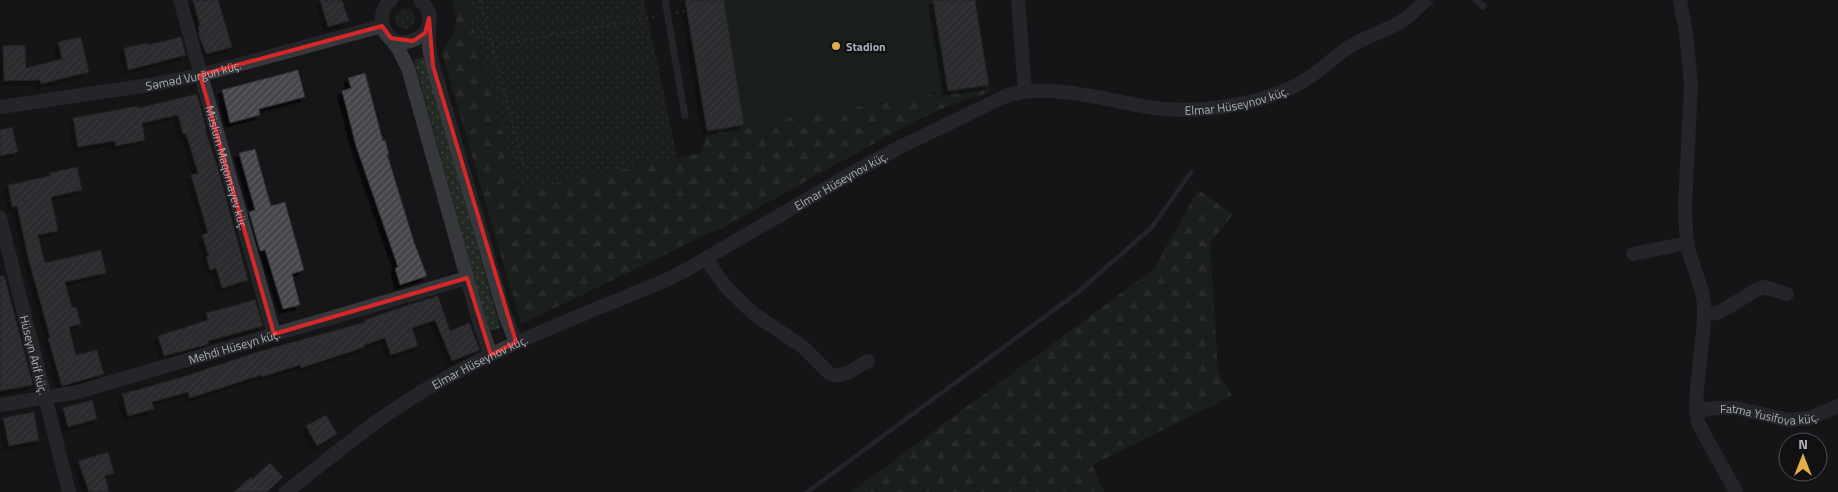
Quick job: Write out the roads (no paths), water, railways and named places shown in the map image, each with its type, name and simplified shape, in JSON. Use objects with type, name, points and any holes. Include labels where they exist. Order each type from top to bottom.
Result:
[{"type":"street","name":"Müslüm Maqomayev küç.","points":[[180,0],[274,334]]},
{"type":"street","points":[[382,0],[383,25],[408,68],[484,339],[491,355]]},
{"type":"street","points":[[390,0],[383,9],[383,25],[398,41],[413,41],[419,38],[425,33],[429,18]]},
{"type":"street","points":[[1018,0],[1024,90]]},
{"type":"street","name":"Elmar Hüseynov küç.","points":[[286,492],[359,435],[404,403],[491,355],[516,342],[664,281],[706,259],[889,153],[1008,95],[1024,90],[1082,95],[1150,108],[1182,110],[1231,105],[1297,85],[1315,74],[1350,46],[1398,23],[1426,0]]},
{"type":"street","points":[[1680,0],[1686,33],[1691,84],[1685,206],[1687,243],[1701,288],[1704,315],[1696,389],[1696,411],[1698,422],[1736,492]]},
{"type":"street","points":[[422,1],[428,11],[429,48],[433,66],[505,315],[516,342]]},
{"type":"street","name":"Səməd Vurğun küç.","points":[[0,107],[149,85],[200,75],[383,25]]},
{"type":"street","name":"Hüseyn Arif küç.","points":[[0,218],[69,492]]},
{"type":"street","points":[[1633,254],[1687,243]]},
{"type":"street","points":[[706,259],[726,286],[754,314],[803,347],[830,374],[836,377],[841,376],[868,361]]},
{"type":"street","name":"Mehdi Hüseyn küç.","points":[[0,405],[46,398],[105,384],[467,278]]},
{"type":"street","points":[[1704,315],[1720,312],[1758,289],[1764,288],[1787,294]]},
{"type":"street","name":"Fatma Yusifova küç.","points":[[1696,411],[1736,408],[1788,420],[1810,418],[1838,406]]},
{"type":"lane","points":[[664,0],[685,116]]},
{"type":"lane","points":[[1476,0],[1483,6]]},
{"type":"waterway","points":[[807,492],[1077,293],[1152,227],[1191,172]]},
{"type":"place","name":"Stadion","points":[[836,46]]}]
